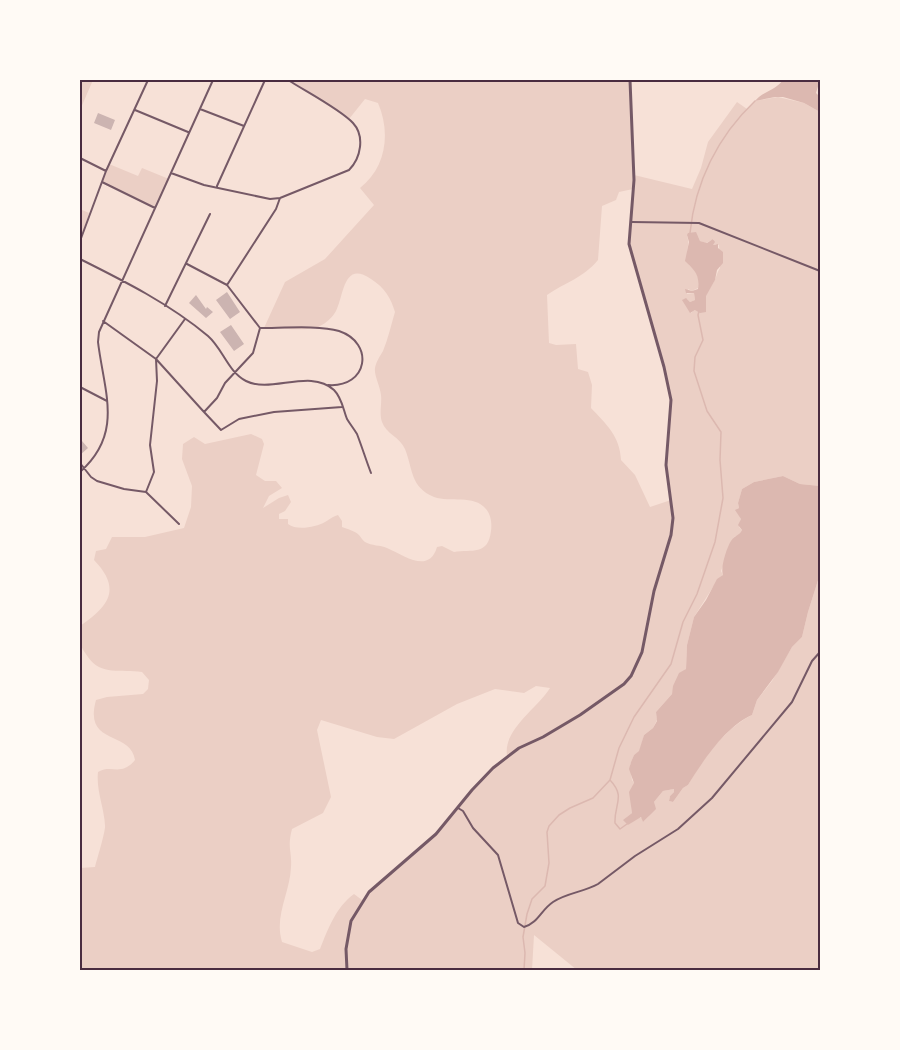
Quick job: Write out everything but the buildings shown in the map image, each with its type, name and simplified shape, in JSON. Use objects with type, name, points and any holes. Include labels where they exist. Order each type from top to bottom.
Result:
[{"type":"street","points":[[80,241],[106,171],[148,80]]},
{"type":"street","points":[[80,472],[104,441],[108,423],[98,342],[103,321],[124,280],[213,80]]},
{"type":"street","points":[[217,187],[265,80]]},
{"type":"street","points":[[171,173],[204,185],[260,198],[280,198],[349,170],[356,164],[360,154],[357,129],[353,123],[288,80]]},
{"type":"street","points":[[347,970],[346,950],[351,921],[361,903],[379,882],[436,834],[481,779],[507,756],[580,715],[624,684],[642,652],[654,591],[666,554],[673,519],[666,465],[671,400],[664,367],[629,244],[634,153],[630,80]]},
{"type":"street","points":[[200,109],[244,126]]},
{"type":"street","points":[[135,110],[189,132]]},
{"type":"street","points":[[80,158],[106,171]]},
{"type":"street","points":[[102,182],[155,208]]},
{"type":"street","points":[[227,285],[280,198]]},
{"type":"street","points":[[165,306],[210,214]]},
{"type":"street","points":[[632,222],[699,223],[820,272]]},
{"type":"street","points":[[80,259],[124,280],[185,319],[210,338],[234,372],[248,383],[303,381],[328,385],[337,393],[356,433],[371,473]]},
{"type":"street","points":[[187,263],[227,285],[260,328]]},
{"type":"street","points":[[146,492],[154,472],[150,445],[157,381],[156,359],[185,319]]},
{"type":"street","points":[[103,321],[156,359],[221,430],[245,417],[274,412],[343,407]]},
{"type":"street","points":[[204,412],[234,372],[253,352],[260,328]]},
{"type":"street","points":[[260,328],[328,329],[340,331],[351,338],[362,354],[360,374],[344,383],[328,385]]},
{"type":"street","points":[[80,387],[107,401]]},
{"type":"street","points":[[80,463],[97,481],[124,489],[146,492],[179,524]]},
{"type":"street","points":[[458,808],[463,811],[473,828],[498,855],[513,912],[520,926],[524,927],[534,923],[551,903],[598,884],[692,818],[724,785],[792,702],[812,661],[820,652]]},
{"type":"shaded area","points":[[80,80],[93,80],[80,110]]},
{"type":"shaded area","points":[[288,80],[626,80],[630,81],[634,175],[692,189],[708,142],[737,102],[747,109],[755,101],[778,97],[804,103],[820,112],[820,486],[800,484],[783,476],[754,482],[742,489],[737,509],[741,519],[739,527],[742,530],[734,537],[721,571],[723,575],[694,617],[687,645],[686,669],[677,679],[672,694],[656,712],[657,720],[653,728],[644,735],[640,751],[634,755],[630,765],[634,783],[631,797],[632,813],[626,818],[628,825],[639,817],[643,822],[651,813],[654,802],[663,791],[674,789],[669,801],[673,802],[724,736],[752,715],[757,700],[772,681],[792,647],[802,637],[820,574],[820,970],[577,970],[534,935],[532,970],[80,970],[80,868],[95,867],[105,828],[98,772],[125,768],[135,760],[132,751],[125,744],[109,736],[96,725],[94,715],[96,700],[143,694],[148,689],[149,680],[142,672],[105,669],[93,663],[81,646],[80,626],[105,604],[110,588],[103,570],[94,560],[96,551],[106,549],[112,537],[145,537],[184,528],[191,507],[192,486],[182,459],[183,444],[194,437],[205,444],[251,434],[262,439],[264,444],[256,475],[265,481],[276,481],[282,488],[269,496],[263,508],[288,495],[291,502],[285,511],[279,514],[279,519],[288,519],[288,524],[292,526],[312,527],[338,515],[342,521],[342,527],[353,531],[365,542],[387,548],[416,561],[428,560],[437,547],[442,546],[454,552],[478,550],[483,548],[489,539],[491,522],[486,509],[481,504],[468,500],[440,499],[420,488],[413,477],[403,445],[382,422],[381,395],[375,368],[385,346],[395,312],[380,286],[362,274],[355,274],[346,282],[334,314],[322,325],[301,329],[264,328],[285,282],[325,259],[374,205],[360,188],[376,170],[384,149],[384,126],[378,103],[365,99],[349,119]],"holes":[[[633,189],[629,244],[669,387],[670,423],[666,465],[671,500],[650,507],[635,475],[621,460],[615,437],[591,408],[592,385],[588,372],[578,369],[576,344],[549,343],[547,295],[580,276],[598,260],[602,206],[616,200],[619,192]],[[689,233],[706,243],[714,239],[713,246],[719,245],[720,268],[707,294],[705,306],[691,313],[685,304],[687,299],[690,302],[695,300],[694,293],[687,294],[688,289],[692,291],[698,288],[699,282],[695,268],[690,266],[687,258]],[[536,686],[550,688],[515,728],[507,746],[507,756],[472,790],[436,834],[379,882],[362,900],[354,894],[348,899],[333,919],[320,949],[312,952],[282,942],[280,923],[290,877],[292,829],[323,813],[331,797],[317,730],[321,720],[377,737],[394,739],[457,704],[495,689],[524,693]]]},
{"type":"shaded area","points":[[783,80],[820,80],[816,93],[820,97],[820,112],[804,103],[783,97],[755,101]]},
{"type":"shaded area","points":[[109,164],[138,176],[142,168],[169,179],[155,208],[102,182]]},
{"type":"shaded area","points":[[80,209],[89,213],[80,241]]},
{"type":"shaded area","points":[[696,232],[700,241],[707,243],[713,239],[715,242],[713,245],[718,244],[718,248],[723,252],[723,263],[717,270],[715,280],[706,296],[706,312],[700,313],[695,310],[690,313],[682,300],[686,298],[690,302],[695,300],[694,293],[686,293],[685,289],[692,291],[698,289],[697,276],[685,261],[689,242],[687,235]]},
{"type":"shaded area","points":[[783,476],[800,484],[820,486],[820,574],[802,637],[792,647],[778,672],[757,700],[752,715],[742,720],[724,736],[673,802],[669,801],[674,789],[663,791],[654,802],[656,809],[643,822],[641,817],[628,825],[623,820],[632,813],[629,792],[634,783],[629,769],[631,762],[639,751],[644,735],[653,728],[657,721],[656,712],[672,694],[679,673],[686,669],[687,645],[694,617],[717,579],[723,575],[723,563],[728,548],[732,539],[742,530],[738,525],[741,519],[735,510],[739,508],[742,489],[754,482]]},
{"type":"waterway","points":[[690,233],[697,196],[710,161],[730,129],[755,101]]},
{"type":"waterway","points":[[524,970],[523,937],[532,899],[545,886],[549,863],[547,832],[549,826],[559,815],[593,798],[610,780],[619,748],[634,717],[671,664],[683,622],[697,594],[715,542],[723,498],[720,460],[721,432],[707,411],[694,371],[695,357],[703,340],[699,311]]},
{"type":"waterway","points":[[610,780],[618,796],[615,823],[620,829],[627,824]]}]
